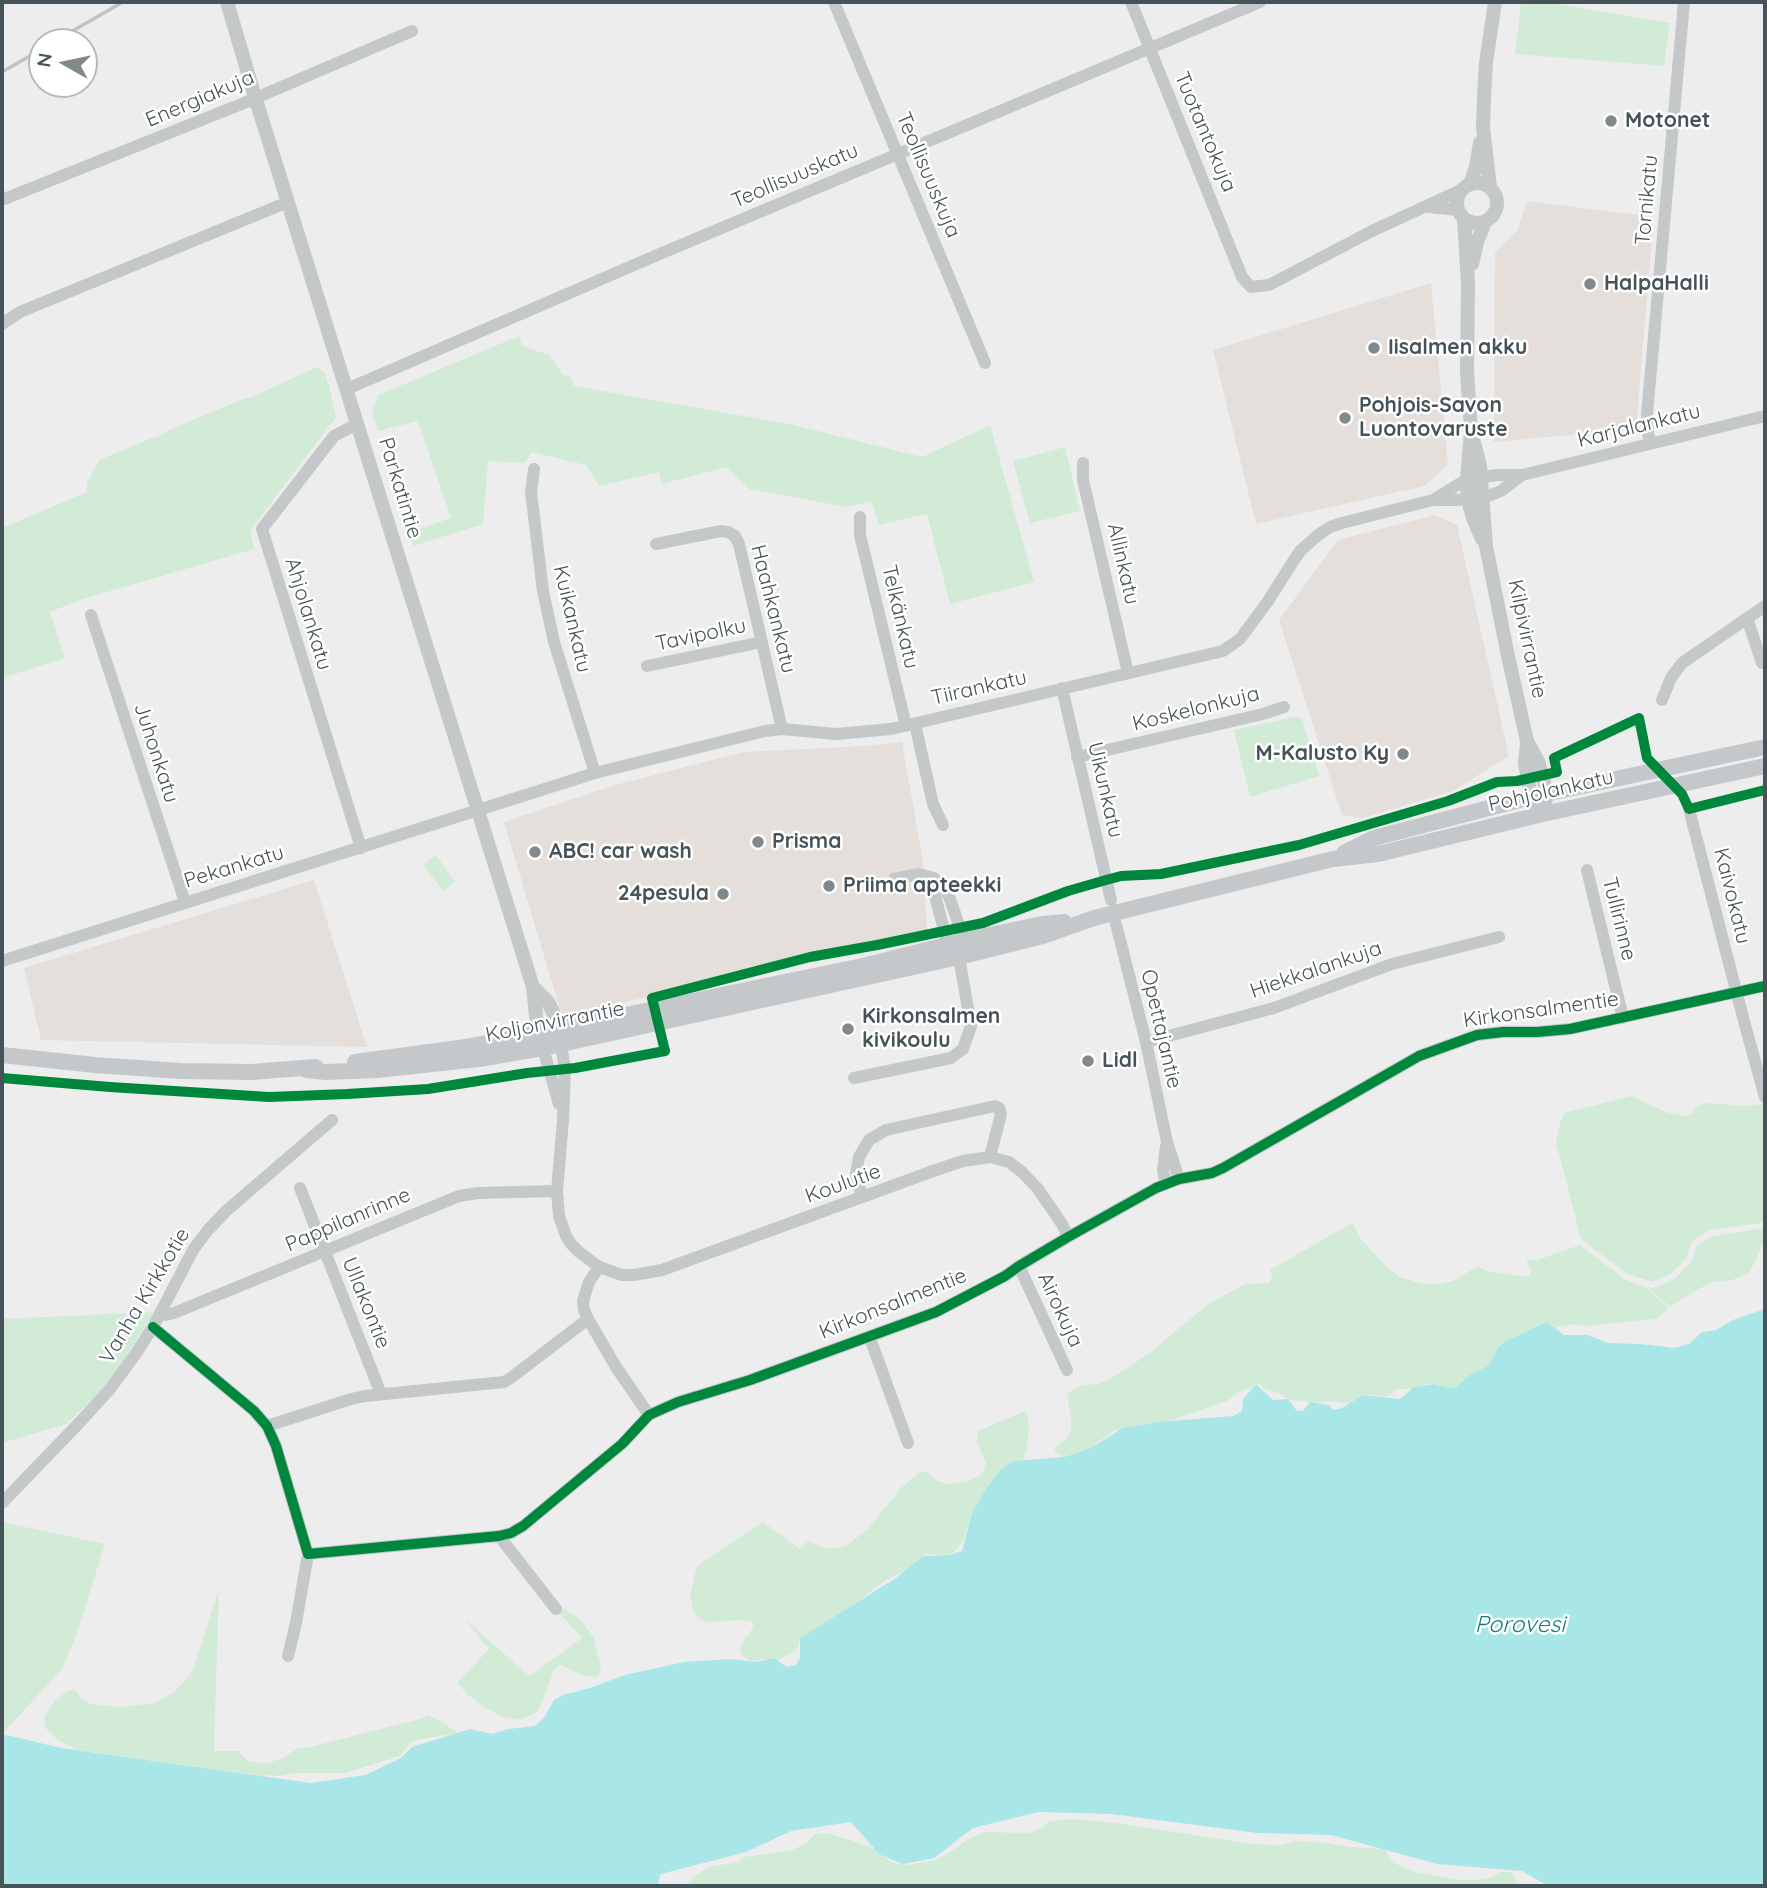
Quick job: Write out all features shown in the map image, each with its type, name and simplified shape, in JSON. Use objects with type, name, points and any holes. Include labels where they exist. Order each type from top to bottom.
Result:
[{"type":"main road","name":"Pohjolankatu","points":[[1333,859],[1374,838],[1539,795],[1765,747]]},
{"type":"main road","name":"Pohjolankatu","points":[[1333,859],[1378,854],[1543,814],[1765,766]]},
{"type":"main road","name":"Koljonvirrantie","points":[[2,1055],[181,1071],[251,1072],[306,1069],[326,1072],[377,1070],[479,1059],[541,1040],[957,948],[1043,936],[1094,918],[1333,859]]},
{"type":"street","name":"Parkatintie","points":[[228,2],[255,97],[533,987],[541,1040]]},
{"type":"street","name":"Teollisuuskuja","points":[[834,2],[985,363]]},
{"type":"street","name":"Tuotantokuja","points":[[1131,2],[1206,182],[1242,277],[1251,287],[1269,285],[1424,207]]},
{"type":"street","name":"Teollisuuskatu","points":[[347,389],[662,253],[1260,2]]},
{"type":"street","points":[[1461,215],[1457,200],[1476,167],[1483,128],[1486,63],[1495,2]]},
{"type":"street","name":"Tornikatu","points":[[1651,443],[1647,414],[1684,2]]},
{"type":"street","name":"Energiakuja","points":[[2,201],[412,31]]},
{"type":"street","points":[[1424,207],[1449,208],[1474,223],[1485,222],[1493,216],[1498,206],[1490,187],[1483,128]]},
{"type":"street","points":[[1424,207],[1466,187],[1480,183],[1490,187]]},
{"type":"street","points":[[2,324],[20,312],[288,202]]},
{"type":"street","name":"Kilpivirrantie","points":[[1461,215],[1468,283],[1466,350],[1475,499],[1473,518],[1486,546],[1527,741],[1538,761],[1539,795],[1543,814]]},
{"type":"street","name":"Kilpivirrantie","points":[[1468,283],[1477,242],[1485,222]]},
{"type":"street","name":"Karjalankatu","points":[[1474,478],[1522,475],[1765,416]]},
{"type":"street","name":"Ahjolankatu","points":[[357,424],[334,436],[262,529],[361,848]]},
{"type":"street","name":"Allinkatu","points":[[1083,463],[1083,480],[1128,673]]},
{"type":"street","name":"Kuikankatu","points":[[534,469],[531,492],[543,591],[554,642],[595,773]]},
{"type":"street","name":"Karjalankatu","points":[[1475,499],[1501,491],[1522,475]]},
{"type":"street","name":"Tiirankatu","points":[[1433,500],[1474,478]]},
{"type":"street","name":"Tiirankatu","points":[[478,811],[595,773],[752,734],[782,729],[836,734],[910,725],[1223,651],[1240,639],[1248,629],[1301,550],[1330,527],[1433,500],[1475,499]]},
{"type":"street","name":"Telkänkatu","points":[[860,517],[860,535],[910,725],[933,804],[943,825]]},
{"type":"street","name":"Haahkankatu","points":[[656,544],[721,531],[735,536],[782,729]]},
{"type":"street","points":[[1662,700],[1671,678],[1682,663],[1765,606]]},
{"type":"street","name":"Juhonkatu","points":[[91,615],[185,902]]},
{"type":"street","points":[[1747,618],[1762,663]]},
{"type":"street","name":"Tavipolku","points":[[647,666],[762,642]]},
{"type":"street","name":"Uikunkatu","points":[[1062,688],[1111,900]]},
{"type":"street","name":"Koskelonkuja","points":[[1077,757],[1284,707]]},
{"type":"street","name":"Kaivokatu","points":[[1689,809],[1765,1097]]},
{"type":"street","name":"Pekankatu","points":[[2,961],[478,811]]},
{"type":"street","name":"Tullirinne","points":[[1587,870],[1623,1018]]},
{"type":"street","points":[[854,1078],[951,1058],[963,1049],[971,1026],[957,948],[957,918],[944,887],[934,878],[919,874],[894,880]]},
{"type":"street","name":"Opettajantie","points":[[1116,924],[1146,1042],[1167,1142],[1179,1179]]},
{"type":"street","name":"Hiekkalankuja","points":[[1146,1042],[1274,1008],[1392,964],[1499,937]]},
{"type":"street","name":"Kirkonsalmentie","points":[[308,1554],[511,1533],[622,1444],[649,1415],[678,1402],[870,1338],[957,1303],[1068,1237],[1166,1184],[1223,1168],[1419,1056],[1490,1033],[1555,1031],[1765,986]]},
{"type":"street","name":"Parkatintie","points":[[533,987],[548,1002],[560,1036]]},
{"type":"street","points":[[560,1036],[565,1070],[557,1191],[559,1216],[566,1236],[579,1252],[599,1267],[589,1282],[583,1301],[588,1319],[616,1367],[649,1415]]},
{"type":"street","points":[[541,1040],[563,1120]]},
{"type":"street","points":[[862,1197],[856,1174],[859,1157],[869,1140],[886,1130],[995,1106],[1001,1114],[990,1157],[1009,1162],[1022,1172],[1038,1189],[1068,1237]]},
{"type":"street","name":"Vanha Kirkkotie","points":[[2,1503],[110,1389],[153,1327],[193,1250],[208,1230],[226,1211],[332,1120]]},
{"type":"street","name":"Opettajantie","points":[[1166,1184],[1163,1171],[1167,1142]]},
{"type":"street","name":"Koulutie","points":[[599,1267],[622,1275],[662,1270],[963,1161],[990,1157]]},
{"type":"street","name":"Ullakontie","points":[[300,1188],[381,1394]]},
{"type":"street","name":"Pappilanrinne","points":[[160,1313],[174,1313],[459,1196],[557,1191]]},
{"type":"street","name":"Airokuja","points":[[1019,1266],[1067,1370]]},
{"type":"street","points":[[267,1426],[351,1399],[504,1382],[588,1319]]},
{"type":"street","points":[[153,1327],[254,1410],[267,1426],[276,1446],[308,1554],[288,1656]]},
{"type":"street","points":[[870,1338],[908,1443]]},
{"type":"street","points":[[499,1536],[556,1609]]},
{"type":"shaded area","points":[[1527,201],[1654,217],[1636,429],[1494,442],[1495,252],[1517,231]]},
{"type":"shaded area","points":[[1431,283],[1448,465],[1424,486],[1256,524],[1213,350]]},
{"type":"shaded area","points":[[1435,515],[1457,525],[1509,756],[1453,791],[1363,818],[1342,815],[1279,620],[1338,540]]},
{"type":"shaded area","points":[[902,742],[923,862],[927,931],[912,938],[562,1016],[504,822],[615,785],[744,752]]},
{"type":"shaded area","points":[[314,880],[367,1047],[41,1040],[24,968]]},
{"type":"green space","points":[[1521,2],[1545,2],[1670,23],[1664,66],[1515,54]]},
{"type":"green space","points":[[519,336],[522,346],[549,355],[563,375],[570,376],[574,386],[794,425],[922,457],[990,425],[1034,582],[950,604],[927,514],[879,525],[872,501],[847,507],[749,489],[726,467],[662,484],[659,472],[599,486],[586,465],[532,452],[524,463],[488,461],[483,524],[413,546],[410,532],[451,518],[418,421],[378,431],[372,412],[378,395]]},
{"type":"green space","points":[[317,367],[325,373],[336,417],[250,531],[254,549],[83,599],[50,612],[65,658],[2,678],[2,528],[87,492],[87,483],[99,460]]},
{"type":"green space","points":[[1065,447],[1080,511],[1030,523],[1013,461]]},
{"type":"green space","points":[[1294,717],[1302,718],[1319,776],[1250,797],[1234,730]]},
{"type":"green space","points":[[436,855],[455,882],[443,891],[423,865]]},
{"type":"green space","points":[[1631,1096],[1666,1112],[1683,1116],[1690,1115],[1697,1106],[1706,1103],[1746,1106],[1764,1104],[1765,1109],[1765,1220],[1761,1223],[1710,1230],[1692,1241],[1686,1259],[1672,1273],[1653,1282],[1627,1274],[1581,1239],[1556,1142],[1564,1113]]},
{"type":"green space","points":[[1352,1223],[1361,1239],[1399,1277],[1424,1284],[1453,1281],[1478,1266],[1486,1271],[1528,1277],[1531,1272],[1526,1260],[1537,1260],[1580,1245],[1624,1279],[1645,1287],[1669,1308],[1656,1319],[1556,1327],[1547,1322],[1498,1348],[1488,1366],[1471,1374],[1455,1388],[1427,1384],[1412,1389],[1398,1389],[1387,1396],[1363,1395],[1349,1403],[1315,1403],[1288,1399],[1263,1388],[1261,1384],[1256,1384],[1238,1392],[1227,1401],[1160,1424],[1143,1424],[1113,1431],[1091,1448],[1063,1457],[1055,1451],[1055,1447],[1067,1438],[1071,1431],[1067,1394],[1082,1385],[1099,1384],[1120,1373],[1148,1354],[1208,1304],[1245,1284],[1269,1283],[1272,1278],[1270,1270]]},
{"type":"green space","points":[[1765,1228],[1765,1238],[1748,1274],[1732,1280],[1714,1282],[1670,1307],[1647,1287],[1654,1288],[1675,1279],[1691,1262],[1697,1245],[1713,1236]]},
{"type":"green space","points":[[154,1312],[111,1382],[66,1424],[2,1443],[2,1319]]},
{"type":"green space","points":[[1025,1411],[1029,1430],[1023,1460],[972,1513],[964,1539],[953,1554],[925,1554],[912,1567],[883,1582],[853,1605],[800,1638],[798,1647],[793,1652],[777,1661],[774,1658],[749,1661],[742,1655],[740,1648],[753,1628],[753,1622],[708,1622],[700,1619],[693,1611],[690,1595],[697,1566],[763,1522],[800,1549],[808,1541],[829,1549],[846,1546],[868,1529],[901,1488],[918,1473],[926,1471],[937,1481],[949,1484],[965,1482],[979,1476],[986,1463],[977,1441],[978,1431]]},
{"type":"green space","points":[[2,1522],[105,1544],[63,1668],[2,1734]]},
{"type":"green space","points":[[219,1588],[214,1751],[239,1751],[250,1762],[268,1763],[283,1758],[298,1748],[424,1718],[426,1715],[443,1722],[457,1733],[412,1741],[400,1756],[345,1773],[262,1776],[78,1750],[59,1741],[47,1730],[44,1718],[47,1712],[68,1690],[75,1690],[82,1699],[91,1704],[121,1707],[154,1703],[173,1693],[194,1667]]},
{"type":"green space","points":[[563,1608],[580,1619],[594,1638],[601,1667],[597,1677],[584,1676],[559,1665],[554,1670],[536,1713],[518,1720],[501,1716],[484,1707],[457,1683],[489,1649],[464,1618],[529,1676],[582,1638],[560,1614]]},
{"type":"green space","points":[[1073,1819],[1117,1823],[1252,1844],[1281,1845],[1296,1841],[1380,1849],[1386,1850],[1394,1863],[1415,1872],[1459,1880],[1478,1880],[1491,1878],[1500,1872],[1512,1872],[1520,1886],[685,1886],[709,1867],[738,1862],[744,1857],[792,1850],[805,1844],[815,1834],[829,1834],[851,1840],[875,1849],[891,1862],[906,1865],[933,1861],[970,1838],[986,1832],[1030,1833],[1049,1821]]},
{"type":"water","name":"Porovesi","points":[[1765,1307],[1765,1886],[1548,1886],[1522,1871],[1437,1864],[1331,1835],[1257,1833],[1112,1814],[1038,1812],[973,1828],[934,1858],[903,1864],[879,1854],[851,1822],[791,1831],[746,1852],[661,1874],[657,1886],[2,1886],[2,1734],[61,1748],[311,1783],[365,1775],[401,1758],[412,1747],[470,1729],[492,1734],[535,1726],[544,1718],[554,1700],[625,1675],[684,1662],[730,1659],[756,1662],[774,1658],[787,1667],[796,1665],[800,1658],[800,1638],[896,1578],[923,1556],[950,1555],[962,1551],[972,1513],[1001,1469],[1013,1461],[1064,1457],[1091,1448],[1123,1428],[1158,1422],[1233,1416],[1242,1411],[1243,1399],[1256,1384],[1273,1400],[1288,1399],[1296,1410],[1303,1411],[1310,1402],[1329,1405],[1334,1410],[1363,1395],[1400,1399],[1414,1387],[1434,1384],[1455,1388],[1471,1374],[1488,1366],[1498,1348],[1506,1341],[1547,1322],[1564,1335],[1588,1335],[1608,1343],[1675,1348],[1689,1344],[1702,1332],[1716,1330]]},
{"type":"railway","points":[[78,28],[123,2]]},
{"type":"railway","points":[[2,72],[28,57]]},
{"type":"cycle path","points":[[2,1078],[269,1097],[347,1094],[428,1089],[575,1068],[665,1051],[652,998],[810,957],[983,923],[1068,891],[1121,876],[1161,874],[1299,845],[1448,801],[1497,782],[1517,781],[1557,772],[1554,758],[1639,718],[1647,758],[1682,794],[1689,809],[1765,790]]},
{"type":"cycle path","points":[[153,1327],[254,1411],[267,1426],[276,1446],[308,1554],[499,1536],[523,1526],[622,1444],[649,1415],[678,1402],[750,1380],[936,1312],[1005,1276],[1156,1188],[1223,1168],[1419,1056],[1477,1035],[1570,1029],[1765,986]]},
{"type":"place","name":"Motonet","points":[[1611,121]]},
{"type":"place","name":"HalpaHalli","points":[[1590,284]]},
{"type":"place","name":"Iisalmen akku","points":[[1374,348]]},
{"type":"place","name":"Pohjois-Savon Luontovaruste","points":[[1345,418]]},
{"type":"place","name":"M-Kalusto Ky","points":[[1403,754]]},
{"type":"place","name":"Prisma","points":[[758,842]]},
{"type":"place","name":"ABC! car wash","points":[[535,852]]},
{"type":"place","name":"Priima apteekki","points":[[829,886]]},
{"type":"place","name":"24pesula","points":[[723,894]]},
{"type":"place","name":"Kirkonsalmen kivikoulu","points":[[848,1029]]},
{"type":"place","name":"Lidl","points":[[1088,1061]]}]
